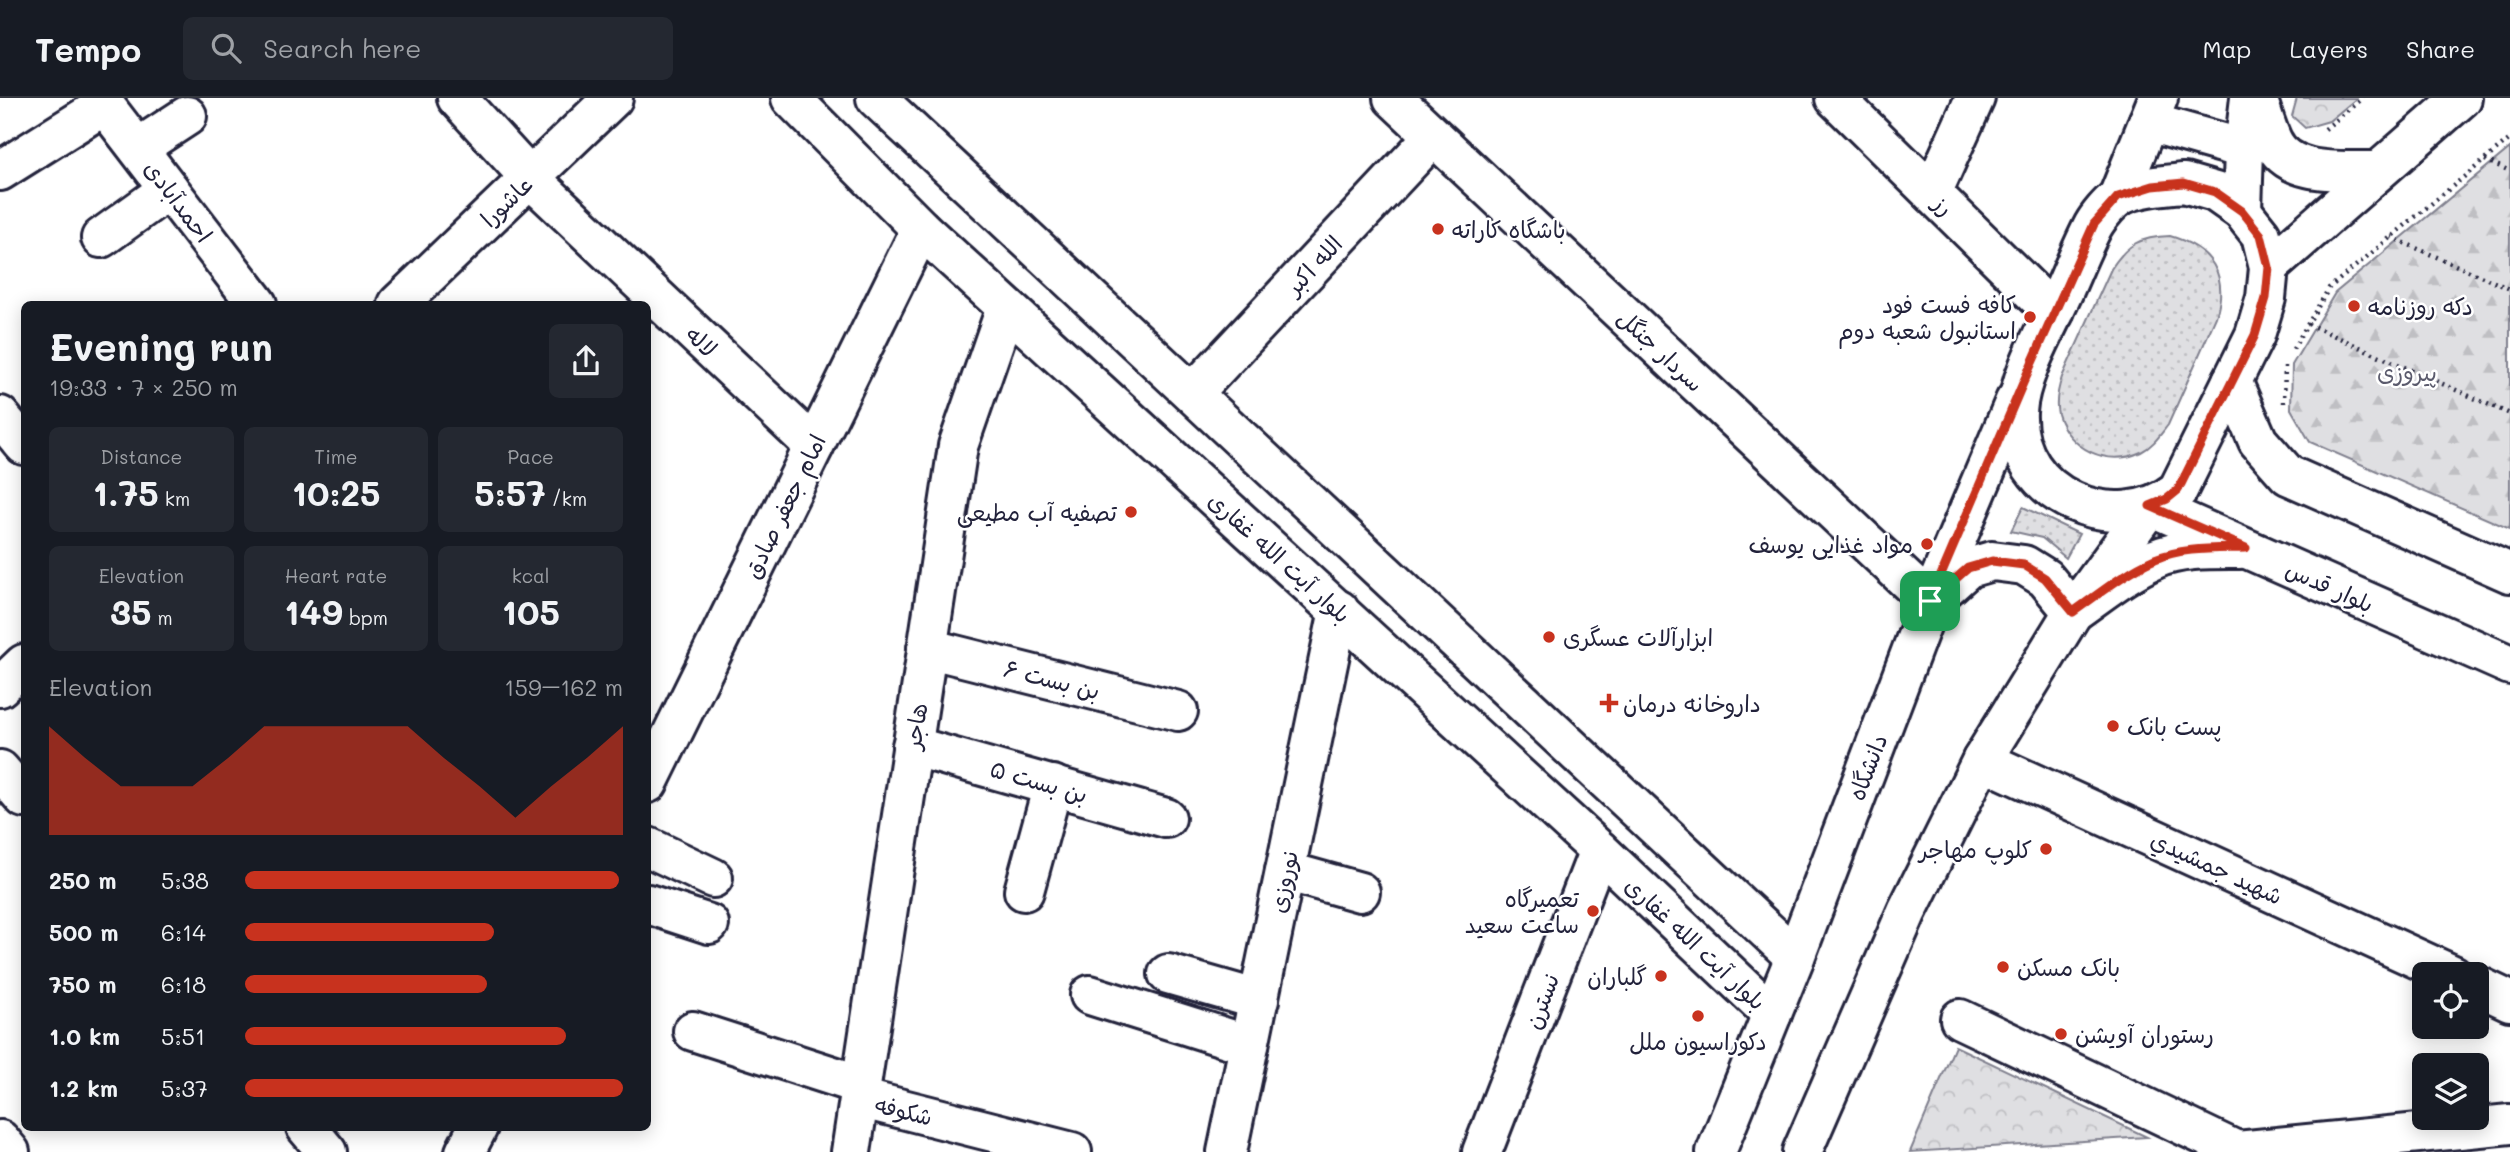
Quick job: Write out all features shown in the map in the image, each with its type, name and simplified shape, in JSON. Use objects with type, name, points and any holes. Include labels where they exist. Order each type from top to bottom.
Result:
[{"type":"street","name":"لاله","points":[[457,98],[530,178],[814,446]]},
{"type":"street","name":"عاشورا","points":[[401,301],[613,98]]},
{"type":"street","name":"بلوار آیت الله غفاری","points":[[791,98],[921,229],[1339,610],[1772,1014]]},
{"type":"street","points":[[876,98],[1795,957]]},
{"type":"street","name":"سردار جنگل","points":[[1393,98],[1930,601]]},
{"type":"street","name":"رز","points":[[1835,98],[2054,313]]},
{"type":"street","points":[[1932,193],[1975,98]]},
{"type":"street","points":[[2242,211],[2244,149],[2250,98]]},
{"type":"street","points":[[2257,98],[2273,143],[2289,162],[2316,170],[2378,171]]},
{"type":"street","points":[[2269,267],[2462,98]]},
{"type":"street","points":[[0,171],[102,102]]},
{"type":"street","name":"احمدآبادی","points":[[102,102],[255,301]]},
{"type":"street","points":[[2118,197],[2153,186],[2184,183],[2215,192],[2242,211],[2261,235],[2269,267],[2266,298],[2255,335],[2178,490],[2167,499],[2150,506],[2119,512],[2088,508],[2060,495],[2036,473],[2022,445],[2017,414],[2023,383],[2094,224],[2118,197],[2153,110],[2244,149]]},
{"type":"street","points":[[138,148],[187,116]]},
{"type":"street","name":"الله اکبر","points":[[1193,393],[1433,137]]},
{"type":"street","points":[[102,238],[169,189]]},
{"type":"street","name":"امام جعفر صادق","points":[[651,764],[814,446],[921,229]]},
{"type":"street","name":"هاجر","points":[[851,1152],[958,446],[1006,307]]},
{"type":"street","points":[[2232,382],[2258,441],[2288,475],[2510,573]]},
{"type":"street","name":"دانشگاه","points":[[1716,1152],[1795,957],[1930,601],[2023,383]]},
{"type":"street","points":[[0,416],[21,441]]},
{"type":"street","points":[[1802,1152],[1907,911],[1982,760],[2073,612],[2150,506]]},
{"type":"street","name":"بلوار قدس","points":[[2150,506],[2510,665]]},
{"type":"street","points":[[2073,612],[2126,575],[2156,558],[2199,549],[2246,548]]},
{"type":"street","points":[[1930,601],[1968,568],[1992,561],[2024,565],[2045,578],[2073,612]]},
{"type":"street","name":"نوروزی","points":[[1227,1152],[1339,610]]},
{"type":"street","name":"بن بست ۶","points":[[927,648],[1178,710]]},
{"type":"street","points":[[0,687],[21,667]]},
{"type":"street","name":"بن بست ۵","points":[[912,746],[1166,818]]},
{"type":"street","name":"شهيد جمشيدي","points":[[1982,760],[2425,962]]},
{"type":"street","points":[[0,770],[21,794]]},
{"type":"street","points":[[1024,891],[1053,785]]},
{"type":"street","points":[[651,848],[713,878]]},
{"type":"street","name":"نسترن","points":[[1482,1152],[1599,850]]},
{"type":"street","points":[[1285,872],[1360,892]]},
{"type":"street","points":[[651,905],[709,924]]},
{"type":"street","points":[[1168,974],[1259,1000]]},
{"type":"street","points":[[2489,991],[2510,1001]]},
{"type":"street","points":[[1090,995],[1250,1045]]},
{"type":"street","points":[[1959,1019],[2237,1151]]},
{"type":"street","name":"شکوفه","points":[[693,1031],[860,1091],[1072,1152]]},
{"type":"street","points":[[2227,1152],[2510,1124]]},
{"type":"street","points":[[309,1131],[327,1152]]},
{"type":"street","points":[[466,1152],[476,1131]]},
{"type":"street","points":[[0,1140],[10,1152]]},
{"type":"path","points":[[2325,130],[2363,98]]},
{"type":"path","points":[[2290,354],[2329,288],[2510,139]]},
{"type":"path","points":[[2485,160],[2510,171]]},
{"type":"path","points":[[2391,237],[2510,289]]},
{"type":"path","points":[[2308,324],[2510,414]]},
{"type":"path","points":[[2284,410],[2285,364]]},
{"type":"green space","points":[[2297,98],[2357,98],[2329,121],[2305,128],[2292,116]]},
{"type":"green space","name":"پیروزی","points":[[2510,148],[2510,529],[2310,442],[2291,409],[2292,365],[2335,293]]},
{"type":"green space","points":[[2170,236],[2197,248],[2214,265],[2220,288],[2216,317],[2168,425],[2149,447],[2141,452],[2116,458],[2091,452],[2071,437],[2058,414],[2057,395],[2062,377],[2117,260],[2142,240]]},
{"type":"green space","points":[[2023,507],[2079,534],[2066,558],[2042,538],[2011,531]]},
{"type":"green space","points":[[1955,1046],[2147,1137],[1910,1152]]},
{"type":"place","name":"باشگاه کاراته","points":[[1438,229]]},
{"type":"place","name":"دکه روزنامه","points":[[2354,306]]},
{"type":"place","name":"کافه فست فود استانبول شعبه دوم","points":[[2030,317]]},
{"type":"place","name":"تصفیه آب مطیعی","points":[[1131,512]]},
{"type":"place","name":"مواد غذایی یوسف","points":[[1927,544]]},
{"type":"place","name":"ابزارآلات عسگری","points":[[1549,637]]},
{"type":"place","name":"داروخانه درمان","points":[[1609,703]]},
{"type":"place","name":"پست بانک","points":[[2113,726]]},
{"type":"place","name":"کلوپ مهاجر","points":[[2046,849]]},
{"type":"place","name":"تعمیرگاه ساعت سعید","points":[[1593,911]]},
{"type":"place","name":"بانک مسکن","points":[[2003,967]]},
{"type":"place","name":"گلباران","points":[[1661,976]]},
{"type":"place","name":"دکوراسیون ملل","points":[[1698,1016]]},
{"type":"place","name":"رستوران آویشن","points":[[2061,1034]]},
{"type":"route","points":[[2184,183],[2215,192],[2242,211],[2261,235],[2269,267],[2266,298],[2255,335],[2178,490],[2167,499],[2150,506],[2246,548],[2199,549],[2156,558],[2126,575],[2073,612],[2045,578],[2024,565],[1992,561],[1968,568],[1930,601],[2094,224],[2118,197],[2153,186],[2184,183]]}]
